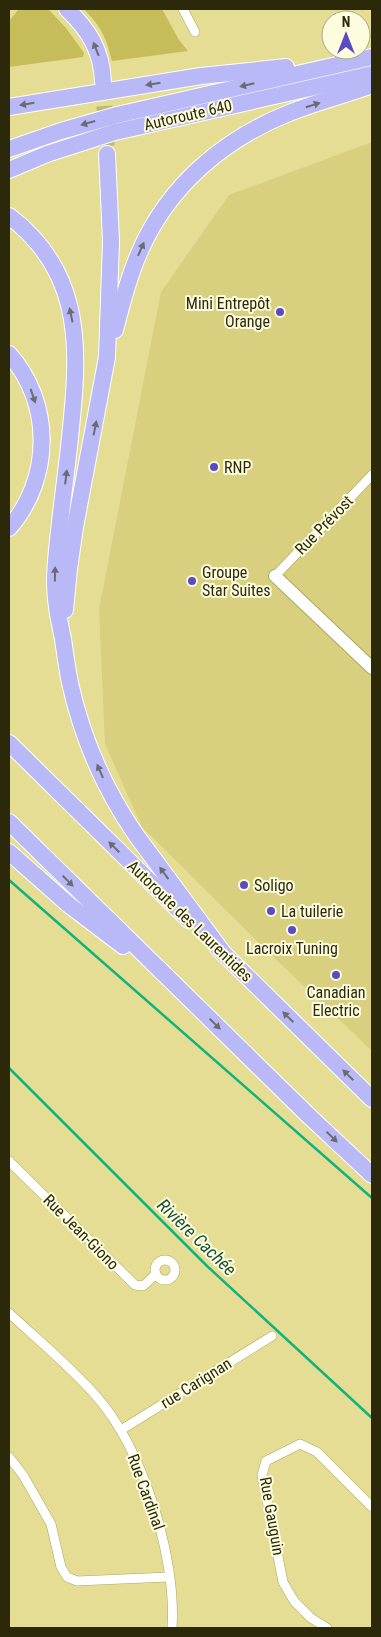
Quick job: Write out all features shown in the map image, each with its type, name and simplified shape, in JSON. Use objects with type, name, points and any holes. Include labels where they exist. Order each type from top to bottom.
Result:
[{"type":"highway","points":[[67,9],[83,25],[94,42],[100,59],[103,82]]},
{"type":"highway","points":[[9,107],[201,76],[349,60]]},
{"type":"highway","name":"Autoroute 640","points":[[9,149],[61,131],[117,115],[358,60]]},
{"type":"highway","name":"Autoroute 640","points":[[9,170],[46,154],[114,132],[372,74]]},
{"type":"highway","points":[[63,640],[68,576],[73,542],[107,356],[128,284],[140,250],[151,229],[166,206],[193,173],[221,149],[262,124],[290,112],[372,85]]},
{"type":"highway","points":[[107,154],[111,241],[107,356]]},
{"type":"highway","points":[[9,216],[34,238],[56,270],[65,290],[74,331],[76,360],[74,400],[55,573],[57,611],[70,684],[78,714],[94,757],[111,793],[136,835],[224,954]]},
{"type":"highway","points":[[9,354],[24,376],[34,396],[42,436],[40,462],[34,488],[22,511],[9,528]]},
{"type":"highway","name":"Autoroute des Laurentides","points":[[9,743],[372,1099]]},
{"type":"highway","points":[[9,822],[372,1175]]},
{"type":"highway","points":[[9,852],[69,905],[180,990]]},
{"type":"street","points":[[183,9],[195,32]]},
{"type":"street","name":"Rue Prévost","points":[[276,576],[372,475]]},
{"type":"street","points":[[276,576],[372,668]]},
{"type":"street","name":"Rue Jean-Giono","points":[[9,1161],[135,1285],[143,1286],[156,1274]]},
{"type":"street","name":"Rue Cardinal","points":[[9,1313],[97,1397],[120,1430],[143,1476],[160,1530],[169,1577],[173,1617],[172,1628]]},
{"type":"street","name":"rue Carignan","points":[[120,1430],[272,1336]]},
{"type":"street","name":"Rue Gauguin","points":[[327,1628],[311,1618],[294,1601],[283,1582],[262,1475],[266,1461],[300,1444],[317,1452],[372,1507]]},
{"type":"street","points":[[9,1458],[23,1475],[51,1524],[61,1567],[67,1577],[77,1581],[169,1577]]},
{"type":"shaded area","points":[[19,9],[48,9],[66,28],[84,53],[83,57],[9,67],[9,21]]},
{"type":"shaded area","points":[[84,9],[162,9],[179,40],[188,51],[112,61],[108,45],[102,33]]},
{"type":"shaded area","points":[[372,142],[372,1051],[264,948],[142,827],[105,744],[99,609],[161,292],[229,195]]},
{"type":"waterway","points":[[9,880],[372,1198]]},
{"type":"waterway","name":"Rivière Cachée","points":[[9,1068],[207,1266],[372,1418]]},
{"type":"tunnel","points":[[103,82],[107,154]]},
{"type":"place","name":"Mini Entrepôt Orange","points":[[280,312]]},
{"type":"place","name":"RNP","points":[[214,467]]},
{"type":"place","name":"Groupe Star Suites","points":[[192,581]]},
{"type":"place","name":"Soligo","points":[[244,885]]},
{"type":"place","name":"La tuilerie","points":[[271,911]]},
{"type":"place","name":"Lacroix Tuning","points":[[292,930]]},
{"type":"place","name":"Canadian Electric","points":[[336,975]]}]
